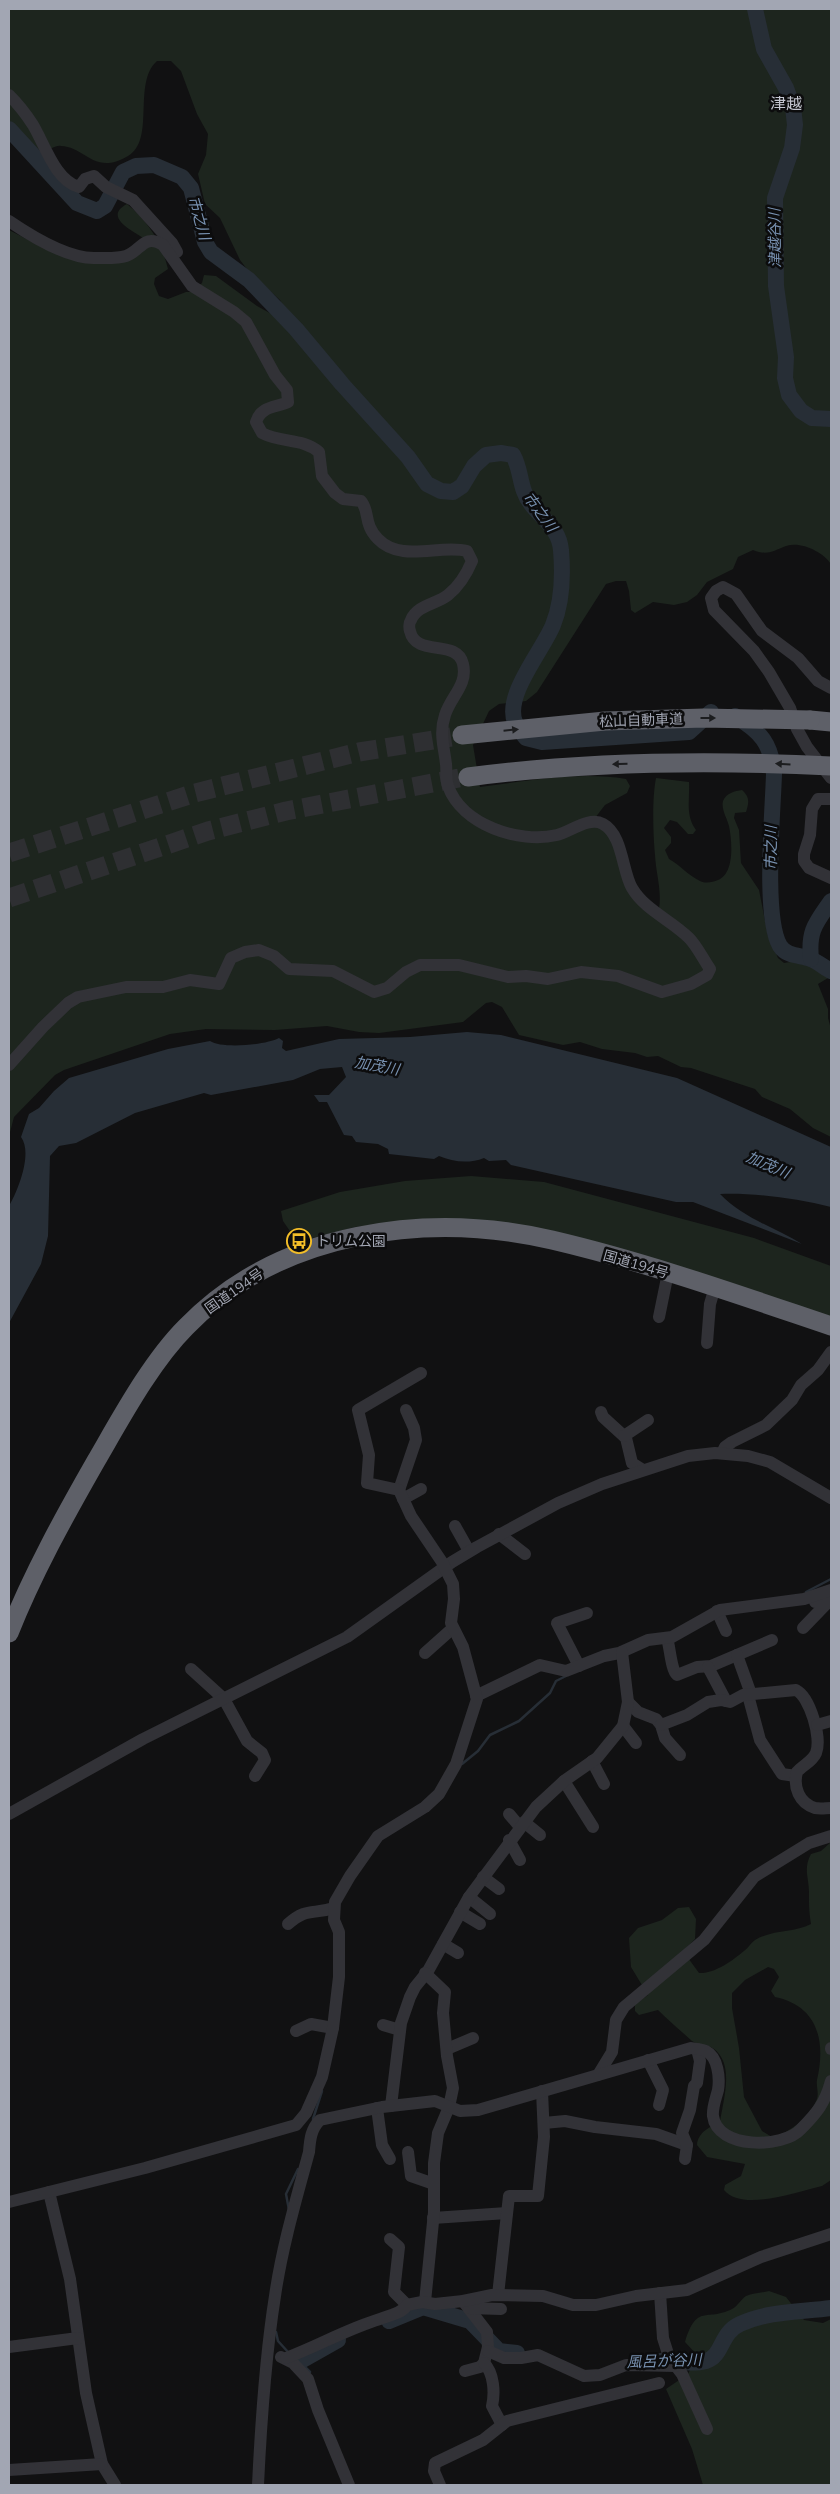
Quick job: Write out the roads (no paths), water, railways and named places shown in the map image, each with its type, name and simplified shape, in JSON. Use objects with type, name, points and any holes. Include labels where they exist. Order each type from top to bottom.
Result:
[{"type":"highway","name":"松山自動車道","points":[[457,736],[605,721],[704,718],[831,722]]},
{"type":"highway","points":[[464,778],[534,768],[610,764],[744,762],[831,766]]},
{"type":"highway","name":"国道194号","points":[[9,1633],[40,1562],[67,1512],[119,1422],[154,1369],[185,1328],[217,1298],[252,1275],[308,1249],[358,1235],[452,1229],[495,1232],[550,1240],[668,1273],[831,1326]]},
{"type":"street","points":[[9,95],[32,124],[53,163],[73,185],[79,187],[85,179],[94,176],[106,187],[133,200],[172,243],[205,294]]},
{"type":"street","points":[[9,221],[47,244],[92,258],[124,256],[146,242],[156,241],[171,253],[192,286],[234,312],[246,322],[275,375],[288,390],[288,402],[263,410],[258,415],[256,422],[262,433],[277,439],[301,442],[319,452],[322,476],[335,493],[343,499],[362,501],[365,505],[365,518],[369,528],[386,546],[410,551],[459,548],[471,555],[469,568],[448,596],[417,613],[411,620],[409,628],[411,636],[416,642],[454,651],[463,662],[464,682],[449,705],[441,730],[446,767],[445,776],[451,794],[474,820],[485,827],[502,832],[555,836],[587,823],[596,821],[604,824],[624,857],[632,888],[656,913],[690,938],[710,969],[707,975],[701,979],[662,992],[618,976],[581,972],[548,980],[526,976],[508,977],[459,965],[426,964],[406,972],[387,988],[374,992],[333,970],[289,969],[268,952],[259,950],[245,952],[232,958],[218,984],[190,980],[163,987],[126,987],[78,997],[68,1003],[43,1027],[9,1065]]},
{"type":"street","points":[[831,688],[818,681],[798,658],[762,631],[736,594],[723,587],[716,591],[711,598],[714,610],[754,651],[769,672],[790,708],[797,729],[807,747],[831,778]]},
{"type":"street","points":[[831,799],[818,799],[812,809],[810,835],[804,854],[804,861],[810,868],[831,878]]},
{"type":"street","points":[[659,1317],[668,1273]]},
{"type":"street","points":[[707,1343],[710,1304],[714,1288]]},
{"type":"street","points":[[722,1453],[725,1447],[732,1442],[766,1425],[792,1400],[801,1385],[818,1370],[831,1352]]},
{"type":"street","points":[[421,1372],[358,1410],[363,1424],[369,1455],[367,1483],[401,1494],[421,1489]]},
{"type":"street","points":[[258,2485],[262,2413],[268,2355],[281,2263],[308,2123],[322,2077],[338,2004],[339,1932],[334,1920],[334,1908],[350,1876],[378,1836],[426,1807],[448,1781],[464,1744],[476,1696],[463,1647],[453,1628],[451,1615],[454,1593],[445,1567],[411,1516],[401,1494],[416,1440],[414,1428],[406,1410]]},
{"type":"street","points":[[601,1412],[603,1417],[624,1436],[630,1446],[632,1463],[643,1470]]},
{"type":"street","points":[[624,1436],[648,1420]]},
{"type":"street","points":[[9,1814],[143,1739],[347,1638],[445,1567],[498,1534],[583,1492],[688,1456],[722,1453],[748,1456],[770,1462],[831,1498]]},
{"type":"street","points":[[455,1526],[470,1552]]},
{"type":"street","points":[[498,1534],[525,1554]]},
{"type":"street","points":[[476,1696],[540,1665],[566,1671],[622,1652],[648,1640],[667,1638],[686,1630],[718,1611],[739,1606],[804,1599],[831,1590]]},
{"type":"street","points":[[803,1628],[831,1599],[813,1602],[804,1599]]},
{"type":"street","points":[[718,1611],[726,1631]]},
{"type":"street","points":[[579,1666],[557,1623],[587,1612]]},
{"type":"street","points":[[425,1653],[453,1628]]},
{"type":"street","points":[[667,1638],[671,1649],[668,1673],[677,1675],[697,1667],[708,1667],[772,1640]]},
{"type":"street","points":[[391,2106],[400,2030],[415,1987],[443,1944],[469,1897],[536,1807],[564,1781],[592,1761],[623,1726],[628,1712],[628,1702],[622,1652]]},
{"type":"street","points":[[737,1654],[750,1694],[760,1740],[782,1774],[796,1776]]},
{"type":"street","points":[[708,1667],[726,1700]]},
{"type":"street","points":[[191,1669],[224,1699],[247,1741],[264,1757],[255,1776]]},
{"type":"street","points":[[661,1725],[687,1715],[708,1702],[726,1700],[730,1702],[750,1694],[796,1690],[802,1693],[817,1725],[816,1754],[808,1763],[801,1767],[796,1776],[797,1792],[807,1804],[814,1808],[831,1808]]},
{"type":"street","points":[[628,1702],[638,1712],[656,1719],[661,1725],[666,1744],[680,1755]]},
{"type":"street","points":[[817,1725],[831,1721]]},
{"type":"street","points":[[623,1726],[636,1743]]},
{"type":"street","points":[[592,1761],[604,1784]]},
{"type":"street","points":[[564,1781],[593,1827]]},
{"type":"street","points":[[509,1814],[522,1825],[540,1835]]},
{"type":"street","points":[[598,2075],[612,2052],[616,2020],[624,2007],[704,1940],[754,1877],[809,1843],[831,1836]]},
{"type":"street","points":[[510,1840],[520,1860]]},
{"type":"street","points":[[483,1877],[499,1889]]},
{"type":"street","points":[[469,1897],[490,1914]]},
{"type":"street","points":[[288,1924],[304,1912],[323,1912],[334,1908]]},
{"type":"street","points":[[460,1912],[480,1924]]},
{"type":"street","points":[[443,1944],[458,1953]]},
{"type":"street","points":[[425,1973],[445,1992],[443,2013],[446,2050],[453,2088],[449,2107],[438,2133],[433,2218],[425,2302]]},
{"type":"street","points":[[296,2031],[311,2024],[333,2028]]},
{"type":"street","points":[[383,2025],[400,2030]]},
{"type":"street","points":[[446,2050],[473,2038]]},
{"type":"street","points":[[9,2202],[296,2125],[377,2108],[436,2101],[460,2111],[478,2110],[691,2048],[706,2051],[714,2059],[718,2073],[718,2088],[713,2117],[720,2131],[750,2143],[771,2143],[787,2139],[798,2133],[826,2101],[831,2081]]},
{"type":"street","points":[[685,2160],[688,2145],[682,2133],[690,2110],[694,2086],[698,2084],[700,2061],[697,2049]]},
{"type":"street","points":[[648,2060],[663,2090],[659,2104]]},
{"type":"street","points":[[498,2294],[509,2196],[538,2196],[544,2156],[542,2092]]},
{"type":"street","points":[[377,2108],[382,2145],[390,2158]]},
{"type":"street","points":[[544,2123],[565,2121],[595,2127],[656,2134],[688,2145]]},
{"type":"street","points":[[408,2152],[412,2176],[434,2184]]},
{"type":"street","points":[[49,2192],[70,2279],[86,2393],[102,2464],[115,2485]]},
{"type":"street","points":[[433,2218],[508,2213]]},
{"type":"street","points":[[466,2305],[483,2295],[542,2296],[555,2301],[587,2305],[688,2290],[761,2257],[831,2234]]},
{"type":"street","points":[[390,2239],[399,2247],[394,2292],[407,2305]]},
{"type":"street","points":[[660,2293],[663,2338],[669,2357],[694,2397],[707,2430]]},
{"type":"street","points":[[286,2358],[357,2326],[390,2316],[407,2305],[425,2302],[501,2309]]},
{"type":"street","points":[[466,2305],[487,2332],[486,2357],[492,2380],[494,2397],[492,2406],[502,2425]]},
{"type":"street","points":[[9,2347],[78,2338]]},
{"type":"street","points":[[268,2355],[286,2358],[300,2368],[308,2379],[345,2484]]},
{"type":"street","points":[[486,2357],[521,2358],[538,2355],[584,2376],[600,2375],[626,2365],[676,2366]]},
{"type":"street","points":[[464,2371],[480,2368],[486,2357]]},
{"type":"street","points":[[440,2485],[434,2471],[435,2463],[483,2440],[507,2421],[659,2383]]},
{"type":"street","points":[[9,2470],[102,2464]]},
{"type":"water","name":"加茂川","points":[[467,1032],[501,1035],[677,1078],[831,1147],[831,1207],[776,1197],[720,1194],[739,1210],[802,1244],[693,1202],[676,1202],[511,1165],[506,1160],[489,1161],[484,1158],[461,1162],[439,1156],[434,1159],[389,1154],[388,1149],[378,1144],[356,1142],[352,1136],[344,1135],[327,1102],[319,1102],[314,1095],[329,1095],[346,1077],[342,1067],[320,1069],[293,1080],[211,1095],[204,1093],[135,1113],[76,1143],[59,1146],[50,1156],[48,1236],[41,1264],[9,1323],[9,1206],[20,1182],[25,1162],[24,1144],[21,1137],[29,1114],[39,1108],[69,1078],[168,1049],[210,1041],[224,1045],[244,1045],[264,1043],[279,1038],[283,1041],[282,1048],[286,1051],[339,1039],[410,1037]]},
{"type":"waterway","name":"津越谷川","points":[[755,9],[764,49],[786,88],[793,107],[795,125],[792,148],[775,198],[776,286],[786,357],[785,378],[789,395],[801,411],[812,418],[831,419]]},
{"type":"waterway","name":"市之川","points":[[9,129],[77,203],[97,211],[105,206],[123,172],[136,166],[154,165],[182,177],[191,188],[205,242],[211,252],[249,280],[296,329],[342,384],[408,457],[427,484],[441,491],[453,492],[462,486],[474,466],[486,455],[501,453],[513,455],[524,492],[536,510],[554,530],[560,542],[562,559],[561,588],[553,625],[526,673],[515,699],[513,711],[515,722],[526,738],[542,742],[689,732],[711,712]]},
{"type":"waterway","name":"市之川","points":[[735,716],[752,727],[763,739],[773,763],[770,889],[775,932],[780,946],[786,952],[811,959],[831,971]]},
{"type":"waterway","name":"津越谷川","points":[[811,959],[810,949],[814,927],[831,901]]},
{"type":"waterway","points":[[806,1592],[831,1579]]},
{"type":"waterway","points":[[462,1764],[478,1751],[490,1735],[519,1721],[550,1693],[556,1681],[566,1676]]},
{"type":"waterway","points":[[313,2119],[322,2091]]},
{"type":"waterway","points":[[289,2210],[286,2194],[298,2169]]},
{"type":"waterway","name":"風呂が谷川","points":[[389,2321],[423,2307],[470,2321],[499,2351],[517,2353]]},
{"type":"waterway","name":"風呂が谷川","points":[[660,2361],[689,2363],[706,2361],[716,2354],[729,2333],[740,2324],[773,2314],[831,2308]]},
{"type":"waterway","points":[[276,2332],[278,2341],[288,2352]]},
{"type":"waterway","name":"風呂が谷川","points":[[299,2362],[338,2340]]},
{"type":"waterway","points":[[301,2363],[310,2372]]},
{"type":"tunnel","points":[[9,853],[195,793],[359,752],[451,737]]},
{"type":"tunnel","points":[[9,898],[208,831],[286,811],[459,778]]},
{"type":"place","name":"トリム公園","points":[[299,1241]]},
{"type":"district","name":"津越","points":[[786,103]]}]
